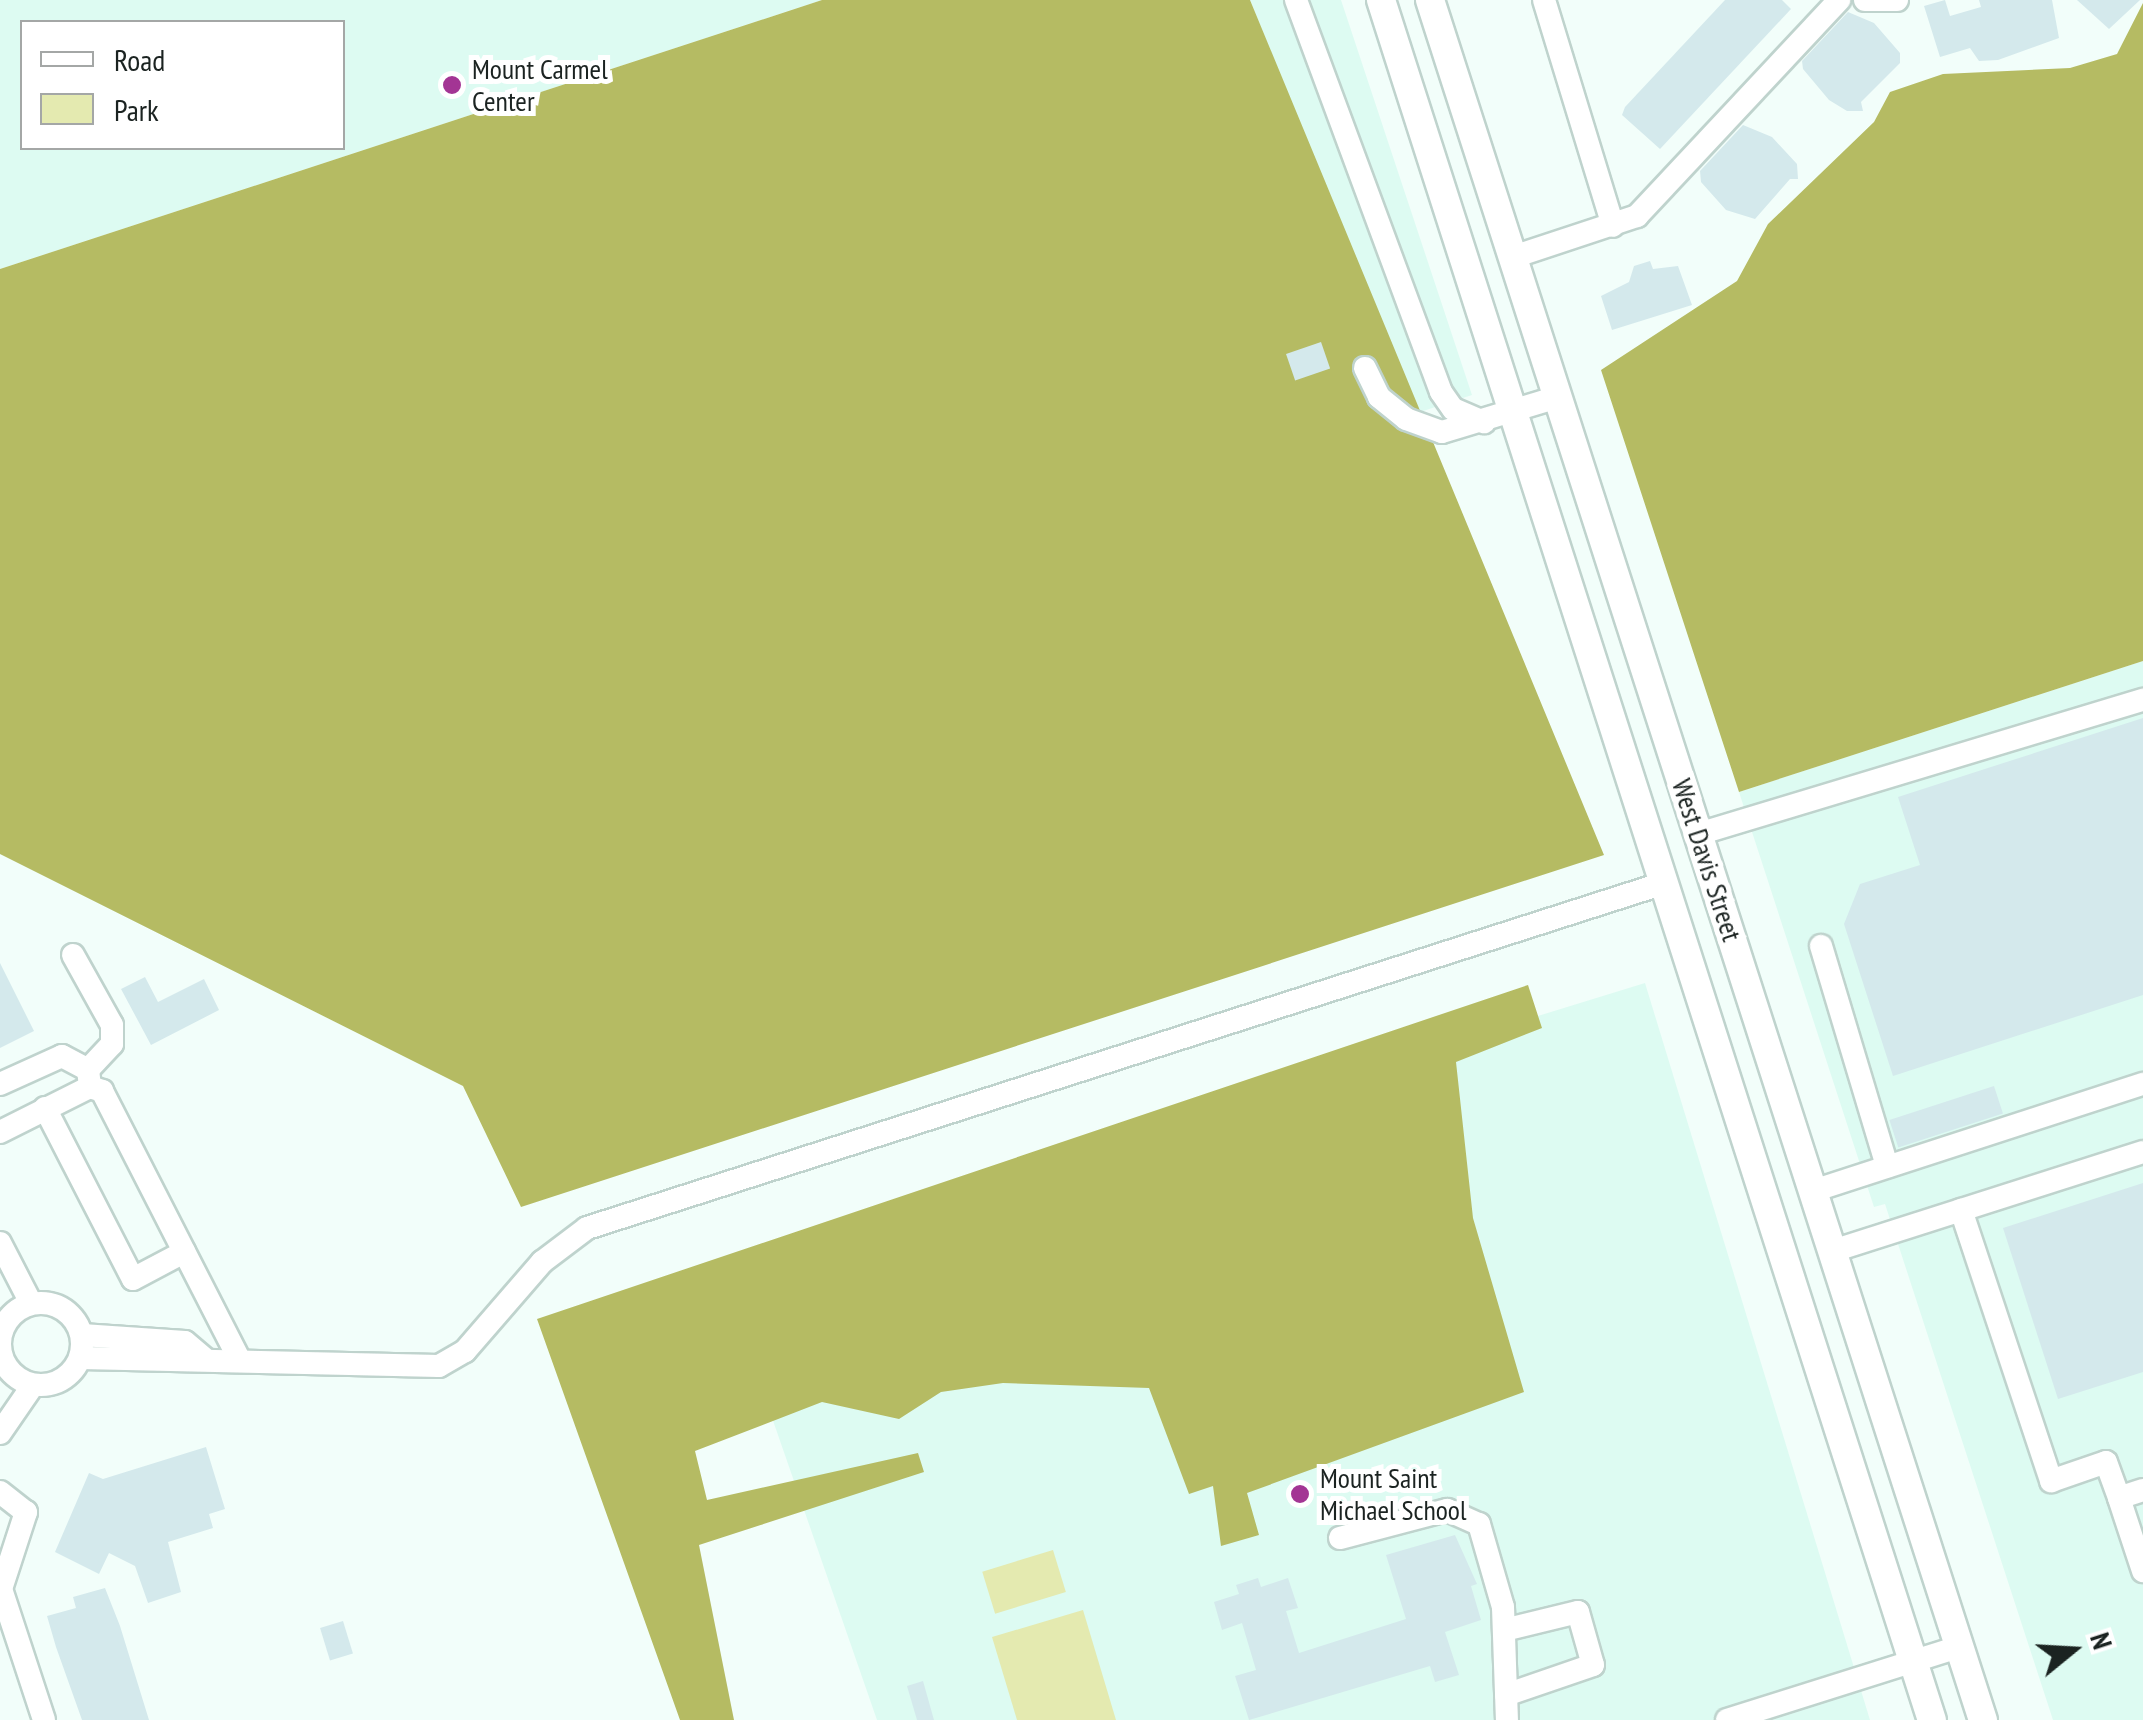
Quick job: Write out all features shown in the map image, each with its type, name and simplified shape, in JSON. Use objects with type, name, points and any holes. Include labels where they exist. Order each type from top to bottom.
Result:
[{"type":"main road","name":"West Davis Street","points":[[1381,0],[1932,1720]]},
{"type":"main road","name":"West Davis Street","points":[[1430,0],[1983,1720]]},
{"type":"main road","points":[[1881,1561],[1926,1543]]},
{"type":"lane","points":[[1296,0],[1441,392],[1453,410],[1484,422]]},
{"type":"lane","points":[[1544,0],[1613,226]]},
{"type":"lane","points":[[1513,257],[1638,216],[1839,0]]},
{"type":"lane","points":[[1865,0],[1897,0]]},
{"type":"lane","points":[[1365,368],[1379,397],[1406,419],[1442,432],[1558,396]]},
{"type":"lane","points":[[1698,834],[2143,700]]},
{"type":"lane","points":[[81,1347],[186,1342],[204,1358],[439,1366],[465,1351],[542,1262],[587,1228],[1664,884]]},
{"type":"lane","points":[[1821,946],[1887,1166]]},
{"type":"lane","points":[[0,1132],[89,1078],[112,1044],[112,1025],[73,955]]},
{"type":"lane","points":[[0,1084],[62,1056],[102,1091],[239,1359]]},
{"type":"lane","points":[[1813,1191],[2143,1084]]},
{"type":"lane","points":[[45,1108],[134,1279],[184,1252]]},
{"type":"lane","points":[[1832,1251],[2143,1152]]},
{"type":"lane","points":[[1961,1210],[2051,1481],[2106,1462],[2143,1571]]},
{"type":"lane","points":[[0,1243],[31,1303]]},
{"type":"lane","points":[[31,1303],[62,1308],[81,1347],[66,1378],[33,1385],[5,1379],[0,1336],[5,1307],[31,1303]]},
{"type":"lane","points":[[0,1434],[33,1385]]},
{"type":"lane","points":[[2120,1498],[2143,1490]]},
{"type":"lane","points":[[0,1492],[26,1512],[1,1589],[44,1720]]},
{"type":"lane","points":[[1340,1538],[1447,1510],[1464,1513],[1479,1524],[1504,1630],[1507,1720]]},
{"type":"lane","points":[[1504,1630],[1578,1612],[1594,1666],[1506,1694]]},
{"type":"lane","points":[[1727,1720],[1960,1647]]},
{"type":"shaded area","name":"Mount Carmel Center","points":[[0,0],[822,0],[0,269]]},
{"type":"shaded area","points":[[1250,0],[1341,0],[1472,395],[1417,413]]},
{"type":"shaded area","points":[[2143,661],[2143,1720],[2053,1720],[1885,1204],[1874,1207],[1739,792]]},
{"type":"shaded area","name":"Mount Saint Michael School","points":[[1645,983],[1870,1720],[877,1720],[720,1268]]},
{"type":"green space","points":[[822,0],[1250,0],[1604,855],[521,1207],[463,1086],[0,854],[0,269]]},
{"type":"green space","points":[[2143,3],[2143,661],[1739,792],[1601,370],[1737,281],[1768,224],[1874,122],[1890,92],[1943,74],[2070,68],[2117,54]]},
{"type":"green space","points":[[1528,985],[1542,1028],[1456,1062],[1473,1218],[1524,1392],[1247,1493],[1259,1535],[1221,1546],[1213,1486],[1189,1494],[1149,1388],[1003,1383],[941,1392],[899,1419],[822,1402],[695,1451],[707,1500],[918,1453],[924,1472],[699,1545],[734,1720],[680,1720],[537,1319]]},
{"type":"green space","points":[[1053,1550],[1066,1592],[995,1614],[982,1572]]},
{"type":"green space","points":[[1083,1610],[1116,1720],[1017,1720],[992,1637]]},
{"type":"building","points":[[1725,0],[1782,0],[1791,9],[1660,149],[1622,115],[1625,107]]},
{"type":"building","points":[[1945,0],[1950,16],[1981,7],[1979,0],[2052,0],[2059,38],[1998,60],[1979,61],[1970,48],[1940,57],[1924,6]]},
{"type":"building","points":[[2077,0],[2140,0],[2109,29]]},
{"type":"building","points":[[1848,12],[1874,23],[1900,53],[1900,63],[1861,102],[1863,111],[1847,111],[1829,100],[1803,69],[1802,61]]},
{"type":"building","points":[[1743,125],[1772,137],[1797,164],[1798,179],[1790,179],[1755,219],[1726,210],[1701,182],[1700,171]]},
{"type":"building","points":[[1650,261],[1653,269],[1678,266],[1692,305],[1612,330],[1601,296],[1629,282],[1634,266]]},
{"type":"building","points":[[1321,342],[1330,368],[1295,381],[1286,354]]},
{"type":"building","points":[[2143,718],[2143,995],[1893,1076],[1844,924],[1860,884],[1920,865],[1898,797]]},
{"type":"building","points":[[0,963],[34,1031],[0,1048]]},
{"type":"building","points":[[145,977],[158,1002],[204,979],[219,1010],[151,1045],[121,989]]},
{"type":"building","points":[[1994,1086],[2003,1114],[1898,1148],[1889,1120]]},
{"type":"building","points":[[2143,1183],[2143,1372],[2058,1399],[2003,1228]]},
{"type":"building","points":[[206,1447],[225,1509],[209,1514],[213,1528],[168,1542],[181,1592],[148,1603],[135,1566],[109,1553],[99,1574],[55,1552],[89,1473],[103,1479]]},
{"type":"building","points":[[1455,1535],[1477,1584],[1471,1586],[1481,1620],[1445,1632],[1459,1675],[1435,1682],[1430,1666],[1249,1720],[1235,1676],[1256,1670],[1242,1623],[1222,1630],[1214,1602],[1239,1594],[1236,1585],[1258,1578],[1261,1587],[1288,1578],[1298,1608],[1286,1611],[1299,1653],[1406,1619],[1386,1555]]},
{"type":"building","points":[[105,1588],[149,1720],[82,1720],[56,1647],[47,1616],[76,1608],[73,1597]]},
{"type":"building","points":[[343,1621],[353,1654],[330,1661],[320,1628]]},
{"type":"building","points":[[923,1681],[934,1720],[917,1720],[907,1686]]},
{"type":"place","name":"Mount Carmel Center","points":[[452,85]]},
{"type":"place","name":"Mount Saint Michael School","points":[[1300,1494]]}]
